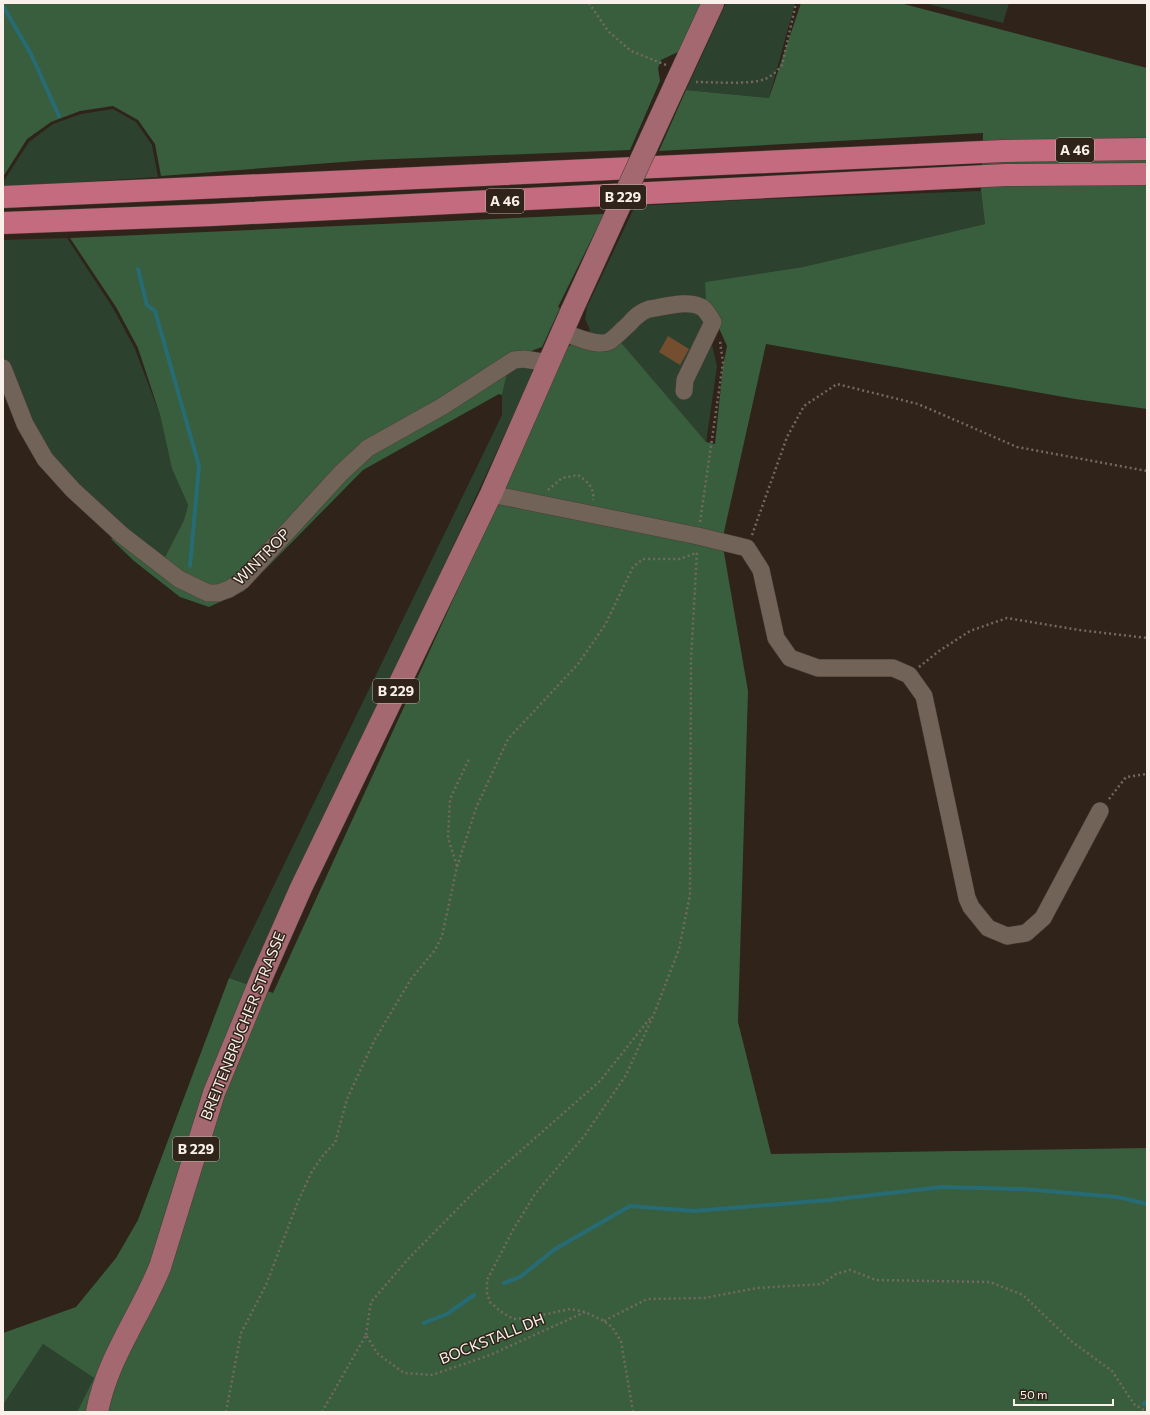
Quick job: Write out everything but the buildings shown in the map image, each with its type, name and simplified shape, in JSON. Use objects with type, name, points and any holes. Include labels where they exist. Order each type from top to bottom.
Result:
[{"type":"highway","name":"A 46","points":[[3,197],[1004,151],[1147,149]]},
{"type":"highway","name":"A 46","points":[[3,223],[212,215],[1006,175],[1147,174]]},
{"type":"main road","name":"B 229","points":[[491,494],[548,362],[682,80],[713,3]]},
{"type":"main road","name":"BREITENBRUCHER STRASSE","points":[[97,1412],[100,1397],[116,1355],[155,1281],[203,1124],[225,1063],[301,888],[491,494]]},
{"type":"street","points":[[562,332],[602,344],[609,342],[643,311],[685,304],[694,304],[703,308],[713,322],[685,380],[684,391]]},
{"type":"street","name":"WINTROP","points":[[3,368],[26,424],[45,459],[73,490],[122,535],[179,579],[208,593],[218,593],[229,589],[242,581],[341,473],[368,448],[443,406],[514,360],[524,359],[548,362]]},
{"type":"street","points":[[491,494],[698,536],[747,548],[761,570],[776,638],[790,658],[818,668],[893,668],[909,675],[924,696],[967,898],[971,907],[988,928],[1008,936],[1026,933],[1043,918],[1100,811]]},
{"type":"path","points":[[589,3],[608,31],[631,50],[682,80],[756,82],[765,79],[776,72],[782,65],[796,3]]},
{"type":"path","points":[[699,527],[724,363],[722,349],[713,322]]},
{"type":"path","points":[[747,548],[787,436],[804,406],[837,384],[918,404],[1017,448],[1147,471]]},
{"type":"path","points":[[538,503],[549,488],[562,478],[578,475],[589,483],[594,494],[591,514]]},
{"type":"path","points":[[226,1412],[241,1333],[266,1285],[297,1204],[311,1173],[324,1154],[335,1143],[347,1099],[374,1041],[411,979],[435,950],[442,936],[457,867],[476,808],[508,739],[578,664],[605,625],[633,567],[643,559],[680,559],[696,553],[691,660],[690,895],[678,949],[654,1014],[626,1075],[585,1135],[535,1194],[513,1230],[487,1280],[487,1293],[490,1302],[500,1311],[513,1319],[528,1318],[570,1309],[585,1312],[604,1321],[612,1327],[622,1341],[633,1412]]},
{"type":"path","points":[[909,675],[939,651],[970,631],[1007,618],[1079,630],[1147,638]]},
{"type":"path","points":[[457,867],[448,838],[450,799],[469,759]]},
{"type":"path","points":[[1100,811],[1126,777],[1147,774]]},
{"type":"path","points":[[322,1412],[366,1335],[371,1302],[409,1258],[476,1190],[600,1081],[654,1014]]},
{"type":"path","points":[[604,1321],[647,1299],[704,1298],[757,1288],[822,1284],[836,1274],[850,1270],[876,1280],[990,1282],[1023,1296],[1071,1341],[1112,1371],[1134,1404],[1147,1412]]},
{"type":"path","name":"BOCKSTALL DH","points":[[366,1335],[378,1354],[404,1373],[432,1376],[490,1355],[585,1312]]},
{"type":"green space","points":[[3,3],[701,3],[678,52],[661,60],[658,68],[660,81],[630,150],[369,160],[161,176],[155,144],[138,120],[113,106],[80,111],[51,122],[27,139],[3,177]]},
{"type":"green space","points":[[726,3],[795,3],[769,98],[686,90]]},
{"type":"green space","points":[[801,3],[900,3],[1147,68],[1147,409],[1075,399],[766,344],[722,541],[748,691],[738,1022],[771,1154],[1147,1148],[1147,1412],[77,1412],[94,1378],[43,1344],[3,1405],[3,1333],[76,1307],[116,1258],[138,1220],[229,978],[273,993],[495,508],[563,350],[572,344],[618,339],[706,442],[715,444],[723,366],[727,346],[715,319],[706,307],[705,282],[803,267],[985,224],[981,191],[983,133],[659,151],[686,90],[769,98]]},
{"type":"green space","points":[[924,3],[1009,3],[1003,23]]},
{"type":"green space","points":[[113,109],[136,122],[152,145],[158,177],[3,187],[3,182],[29,142],[53,124],[81,114]]},
{"type":"green space","points":[[981,191],[985,224],[803,267],[705,282],[706,307],[685,298],[606,338],[588,334],[590,330],[585,319],[587,307],[635,206],[765,199]]},
{"type":"green space","points":[[604,214],[558,307],[560,308],[542,347],[523,354],[507,373],[502,395],[499,394],[363,470],[244,591],[209,607],[180,597],[134,561],[111,539],[117,535],[163,561],[184,520],[188,505],[172,469],[160,415],[138,348],[116,307],[70,238]]},
{"type":"green space","points":[[67,238],[113,308],[135,349],[160,415],[172,469],[188,505],[184,520],[163,561],[53,460],[13,383],[3,358],[3,240]]},
{"type":"green space","points":[[685,308],[700,313],[707,324],[717,366],[706,443],[618,339],[639,320]]},
{"type":"green space","points":[[515,368],[531,368],[533,373],[250,985],[229,978],[502,415],[502,395],[507,373]]},
{"type":"green space","points":[[43,1344],[94,1378],[77,1412],[3,1412],[3,1405]]},
{"type":"waterway","points":[[3,6],[31,54],[59,116]]},
{"type":"waterway","points":[[138,269],[147,305],[155,311],[199,466],[190,566]]},
{"type":"waterway","points":[[504,1283],[520,1277],[555,1249],[630,1206],[694,1211],[829,1200],[942,1187],[1022,1189],[1118,1197],[1147,1204]]},
{"type":"waterway","points":[[424,1323],[447,1314],[474,1295]]},
{"type":"waterway","points":[[1144,1404],[1147,1401]]}]
